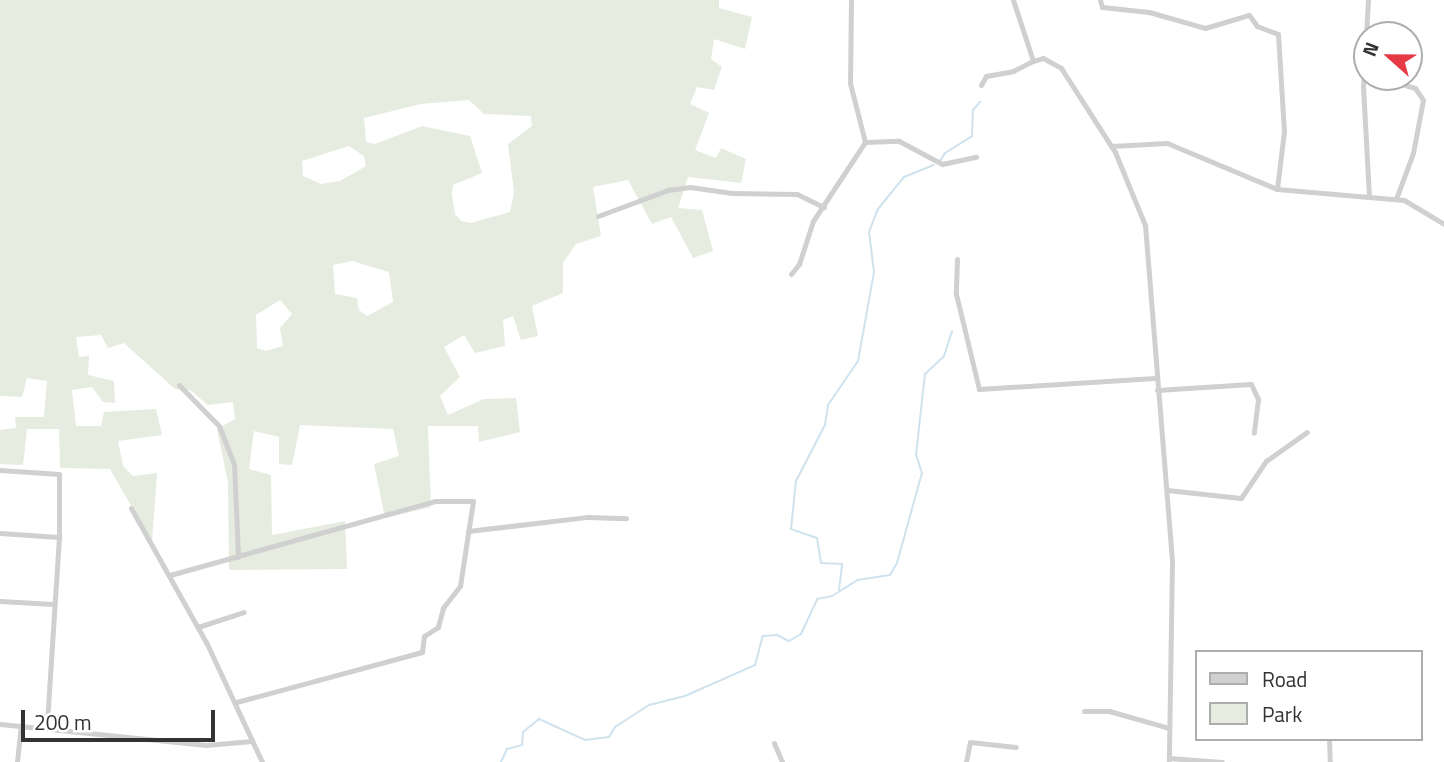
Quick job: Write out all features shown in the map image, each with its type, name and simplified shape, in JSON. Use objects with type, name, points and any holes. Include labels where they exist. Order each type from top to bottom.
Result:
[{"type":"street","points":[[791,274],[799,264],[808,232],[865,142],[850,83],[851,0]]},
{"type":"street","points":[[1013,0],[1033,61]]},
{"type":"street","points":[[1100,0],[1102,7],[1149,12],[1205,29],[1249,15],[1257,26],[1278,34],[1284,131],[1277,189]]},
{"type":"street","points":[[1369,21],[1370,1]]},
{"type":"street","points":[[981,85],[987,75],[1013,71],[1043,58],[1061,68],[1111,146],[1145,225],[1172,561],[1169,760],[1222,762]]},
{"type":"street","points":[[1366,91],[1369,197]]},
{"type":"street","points":[[1396,199],[1413,153],[1423,100],[1417,91]]},
{"type":"street","points":[[865,142],[899,141],[942,164],[976,158]]},
{"type":"street","points":[[1111,146],[1167,143],[1277,189],[1306,195],[1396,199],[1444,224]]},
{"type":"street","points":[[598,216],[667,190],[690,187],[797,194],[824,207]]},
{"type":"street","points":[[957,259],[956,294],[979,389],[1156,378]]},
{"type":"street","points":[[1157,390],[1251,384],[1258,399],[1254,433]]},
{"type":"street","points":[[179,385],[219,426],[234,464],[238,557]]},
{"type":"street","points":[[1167,490],[1241,498],[1259,468],[1307,432]]},
{"type":"street","points":[[0,470],[59,474],[59,537],[47,725]]},
{"type":"street","points":[[170,575],[435,500],[473,501],[460,586],[443,608],[438,627],[424,636],[422,653],[237,702]]},
{"type":"street","points":[[131,508],[237,702],[262,762]]},
{"type":"street","points":[[468,531],[589,517],[626,518]]},
{"type":"street","points":[[0,533],[59,537]]},
{"type":"street","points":[[0,601],[53,604]]},
{"type":"street","points":[[198,627],[244,612]]},
{"type":"street","points":[[1084,711],[1109,711],[1169,728]]},
{"type":"street","points":[[0,724],[47,725],[206,745],[252,741]]},
{"type":"street","points":[[17,762],[21,725]]},
{"type":"street","points":[[1329,741],[1330,762]]},
{"type":"street","points":[[966,762],[970,742],[1016,747]]},
{"type":"street","points":[[774,743],[782,762]]},
{"type":"green space","points":[[0,0],[719,0],[719,8],[752,17],[745,49],[714,39],[711,59],[722,67],[714,90],[697,87],[690,104],[709,113],[695,150],[716,158],[721,148],[746,159],[741,183],[688,177],[678,208],[702,210],[713,251],[693,258],[671,217],[652,224],[628,180],[593,187],[601,236],[576,244],[563,263],[563,293],[532,306],[538,336],[521,340],[513,316],[503,320],[505,346],[475,353],[464,335],[444,347],[460,377],[440,396],[448,415],[484,399],[516,398],[520,432],[479,442],[478,426],[428,426],[431,507],[385,518],[374,464],[399,456],[393,429],[300,425],[292,465],[279,464],[279,437],[254,431],[249,469],[271,475],[272,535],[345,521],[347,569],[229,570],[228,483],[217,429],[235,419],[233,402],[208,405],[190,390],[175,389],[124,343],[108,348],[101,335],[76,337],[79,357],[89,356],[88,375],[114,381],[115,403],[103,402],[92,387],[72,390],[76,426],[101,426],[104,412],[156,409],[162,435],[118,441],[123,466],[133,476],[157,473],[152,542],[110,469],[60,468],[59,429],[27,429],[23,465],[0,464],[0,430],[16,428],[15,417],[44,417],[47,381],[27,378],[22,397],[0,396]],"holes":[[[469,100],[484,114],[531,116],[532,126],[508,144],[514,192],[510,212],[471,223],[461,221],[455,214],[453,185],[482,173],[470,136],[422,126],[375,144],[366,142],[364,118],[421,104]],[[349,146],[364,156],[366,166],[340,181],[321,184],[303,176],[302,161]],[[352,261],[389,272],[393,302],[367,316],[359,310],[357,298],[335,294],[333,265]],[[280,300],[292,314],[280,328],[283,346],[266,351],[257,348],[256,315]]]},
{"type":"waterway","points":[[940,161],[945,153],[972,136],[973,110],[980,102]]},
{"type":"waterway","points":[[839,590],[842,564],[821,563],[817,538],[791,529],[796,481],[825,425],[828,405],[858,361],[874,272],[869,232],[878,209],[904,177],[934,165]]},
{"type":"waterway","points":[[501,762],[507,749],[522,745],[523,732],[539,719],[585,740],[609,737],[615,727],[649,705],[685,696],[755,665],[763,636],[777,635],[789,641],[801,634],[817,599],[832,596],[858,580],[890,575],[897,563],[922,473],[916,455],[925,374],[944,356],[952,331]]}]
